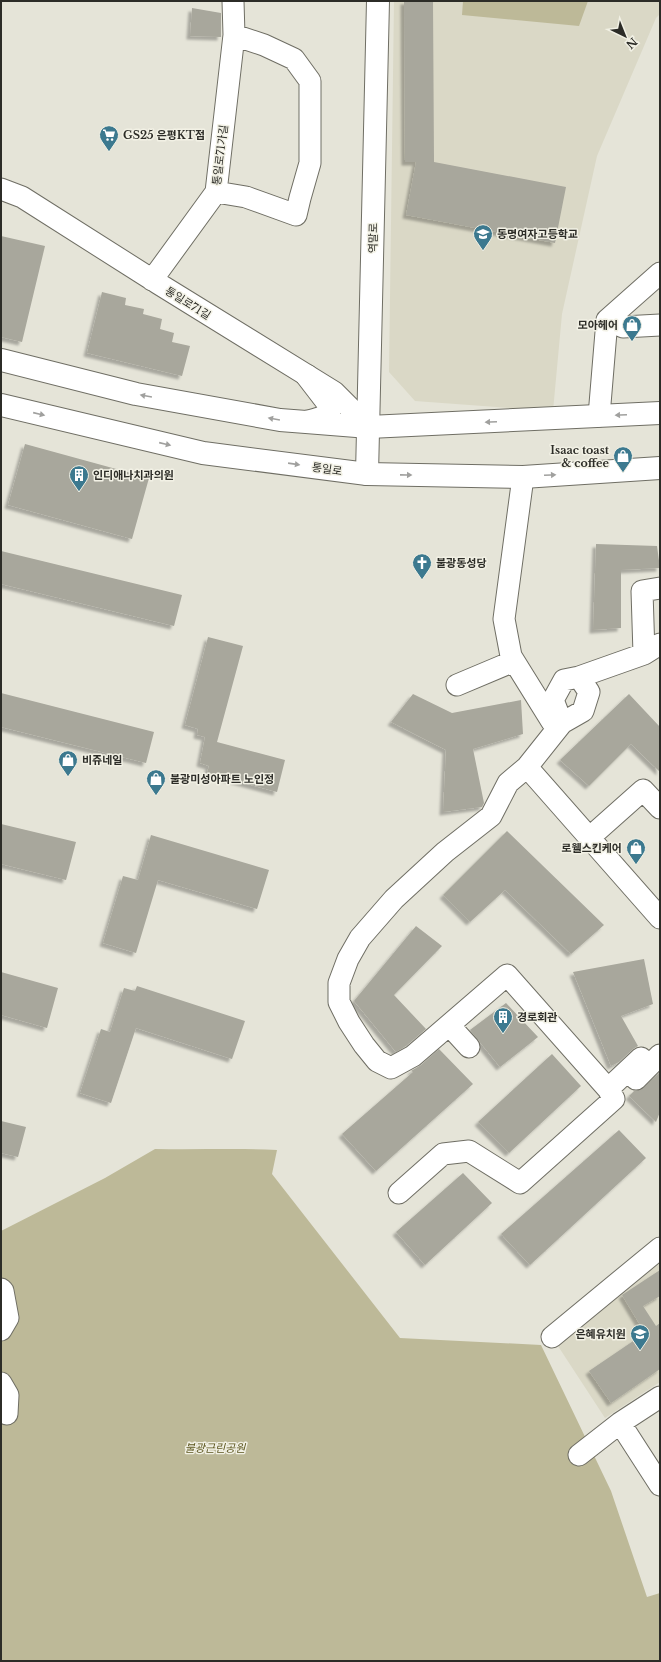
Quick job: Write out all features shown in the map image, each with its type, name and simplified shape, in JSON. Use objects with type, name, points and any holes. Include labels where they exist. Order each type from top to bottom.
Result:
[{"type":"main road","name":"역말로","points":[[367,474],[378,1]]},
{"type":"main road","points":[[1,360],[136,394],[280,420],[369,427],[660,413]]},
{"type":"main road","points":[[306,422],[322,418],[327,415],[330,409],[327,402],[307,376]]},
{"type":"main road","name":"통일로","points":[[1,405],[203,453],[367,474],[523,477],[660,468]]},
{"type":"street","name":"통일로71가길","points":[[152,280],[216,192],[234,35],[233,1]]},
{"type":"street","points":[[216,192],[246,197],[296,215],[310,163],[310,80],[294,59],[264,45],[234,35]]},
{"type":"street","name":"통일로71길","points":[[1,189],[22,197],[152,280],[334,392],[369,427]]},
{"type":"street","points":[[599,416],[607,320],[660,273]]},
{"type":"street","points":[[607,320],[623,326],[660,325]]},
{"type":"street","points":[[523,477],[504,619],[511,656],[552,722],[562,723]]},
{"type":"street","points":[[562,723],[553,700],[564,680],[579,677],[652,649],[642,591],[660,588]]},
{"type":"street","points":[[457,685],[514,661]]},
{"type":"street","points":[[399,1193],[443,1154],[469,1151],[520,1183],[614,1099],[608,1089],[507,975],[412,1056],[391,1068],[377,1061],[364,1045],[349,1022],[339,1002],[339,983],[348,959],[360,938],[394,899],[450,848],[490,816],[508,783],[527,767],[562,723],[583,711],[589,692],[579,677]]},
{"type":"street","points":[[527,767],[660,918]]},
{"type":"street","points":[[589,838],[643,790],[660,808]]},
{"type":"street","points":[[449,1025],[469,1047]]},
{"type":"street","points":[[608,1089],[651,1057]]},
{"type":"street","points":[[632,1083],[651,1057]]},
{"type":"street","points":[[552,1337],[660,1248]]},
{"type":"street","points":[[1,1289],[3,1291],[8,1318],[1,1330]]},
{"type":"street","points":[[1,1382],[8,1395],[7,1414]]},
{"type":"street","points":[[579,1455],[620,1423],[660,1397]]},
{"type":"street","points":[[620,1423],[660,1485]]},
{"type":"shaded area","name":"동명여자고등학교","points":[[394,1],[660,1],[660,14],[656,18],[597,156],[562,314],[553,411],[415,401],[389,372]]},
{"type":"shaded area","points":[[660,1256],[660,1382],[605,1418],[556,1343]]},
{"type":"green space","points":[[463,1],[588,1],[579,26],[462,15]]},
{"type":"green space","name":"불광근린공원","points":[[155,1149],[277,1150],[272,1174],[400,1338],[541,1345],[611,1491],[647,1597],[660,1593],[660,1661],[1,1661],[1,1231],[105,1178]]},
{"type":"building","points":[[404,1],[433,1],[434,162],[566,187],[555,243],[406,215],[416,162],[405,162]]},
{"type":"building","points":[[192,8],[221,13],[221,37],[190,36]]},
{"type":"building","points":[[1,236],[45,246],[22,342],[1,337]]},
{"type":"building","points":[[102,292],[126,298],[125,305],[144,309],[143,314],[162,319],[160,329],[174,333],[172,342],[190,346],[182,376],[87,353]]},
{"type":"building","name":"인디애나치과의원","points":[[25,444],[149,478],[132,539],[8,505]]},
{"type":"building","points":[[596,544],[657,546],[660,568],[621,570],[621,628],[593,630]]},
{"type":"building","points":[[1,551],[182,595],[174,626],[1,584]]},
{"type":"building","points":[[208,637],[243,646],[217,742],[285,760],[277,792],[207,773],[209,766],[200,763],[205,737],[197,735],[198,729],[185,725]]},
{"type":"building","points":[[1,693],[154,732],[146,763],[1,727]]},
{"type":"building","points":[[413,694],[452,713],[521,700],[523,734],[473,749],[484,803],[482,807],[443,812],[446,750],[391,722]]},
{"type":"building","points":[[629,694],[660,727],[660,772],[631,744],[589,786],[560,760]]},
{"type":"building","points":[[1,824],[76,842],[66,880],[1,864]]},
{"type":"building","points":[[507,831],[604,925],[571,954],[505,890],[470,922],[443,895]]},
{"type":"building","points":[[151,835],[269,870],[257,909],[158,880],[136,953],[103,943],[123,876],[138,880]]},
{"type":"building","points":[[416,926],[442,946],[394,995],[426,1029],[406,1046],[396,1052],[354,1001]]},
{"type":"building","points":[[644,959],[653,1004],[621,1016],[638,1046],[619,1062],[611,1066],[573,972]]},
{"type":"building","points":[[1,972],[58,988],[47,1028],[1,1015]]},
{"type":"building","points":[[137,986],[245,1021],[232,1059],[136,1028],[111,1103],[80,1093],[101,1029],[110,1032],[124,988],[135,991]]},
{"type":"building","name":"경로회관","points":[[506,1003],[538,1037],[500,1067],[470,1030]]},
{"type":"building","points":[[439,1049],[473,1084],[376,1171],[342,1134],[413,1072],[411,1071],[421,1065]]},
{"type":"building","points":[[552,1054],[581,1086],[509,1153],[478,1122]]},
{"type":"building","points":[[660,1072],[660,1112],[656,1122],[629,1096],[634,1091],[644,1087]]},
{"type":"building","points":[[1,1121],[26,1127],[18,1157],[1,1153]]},
{"type":"building","points":[[619,1130],[646,1158],[530,1265],[501,1234]]},
{"type":"building","points":[[463,1173],[492,1203],[425,1265],[396,1232]]},
{"type":"building","name":"은혜유치원","points":[[660,1270],[660,1296],[643,1306],[656,1326],[660,1323],[660,1369],[611,1403],[589,1371],[645,1333],[622,1295]]},
{"type":"place","name":"GS25 은평KT점","points":[[109,152]]},
{"type":"place","name":"동명여자고등학교","points":[[483,251]]},
{"type":"place","name":"모아헤어","points":[[632,342]]},
{"type":"place","name":"Isaac toast & coffee","points":[[623,473]]},
{"type":"place","name":"인디애나치과의원","points":[[79,492]]},
{"type":"place","name":"불광동성당","points":[[422,580]]},
{"type":"place","name":"비쥬네일","points":[[68,777]]},
{"type":"place","name":"불광미성아파트 노인정","points":[[156,796]]},
{"type":"place","name":"로웰스킨케어","points":[[636,865]]},
{"type":"place","name":"경로회관","points":[[503,1034]]},
{"type":"place","name":"은혜유치원","points":[[640,1351]]}]
